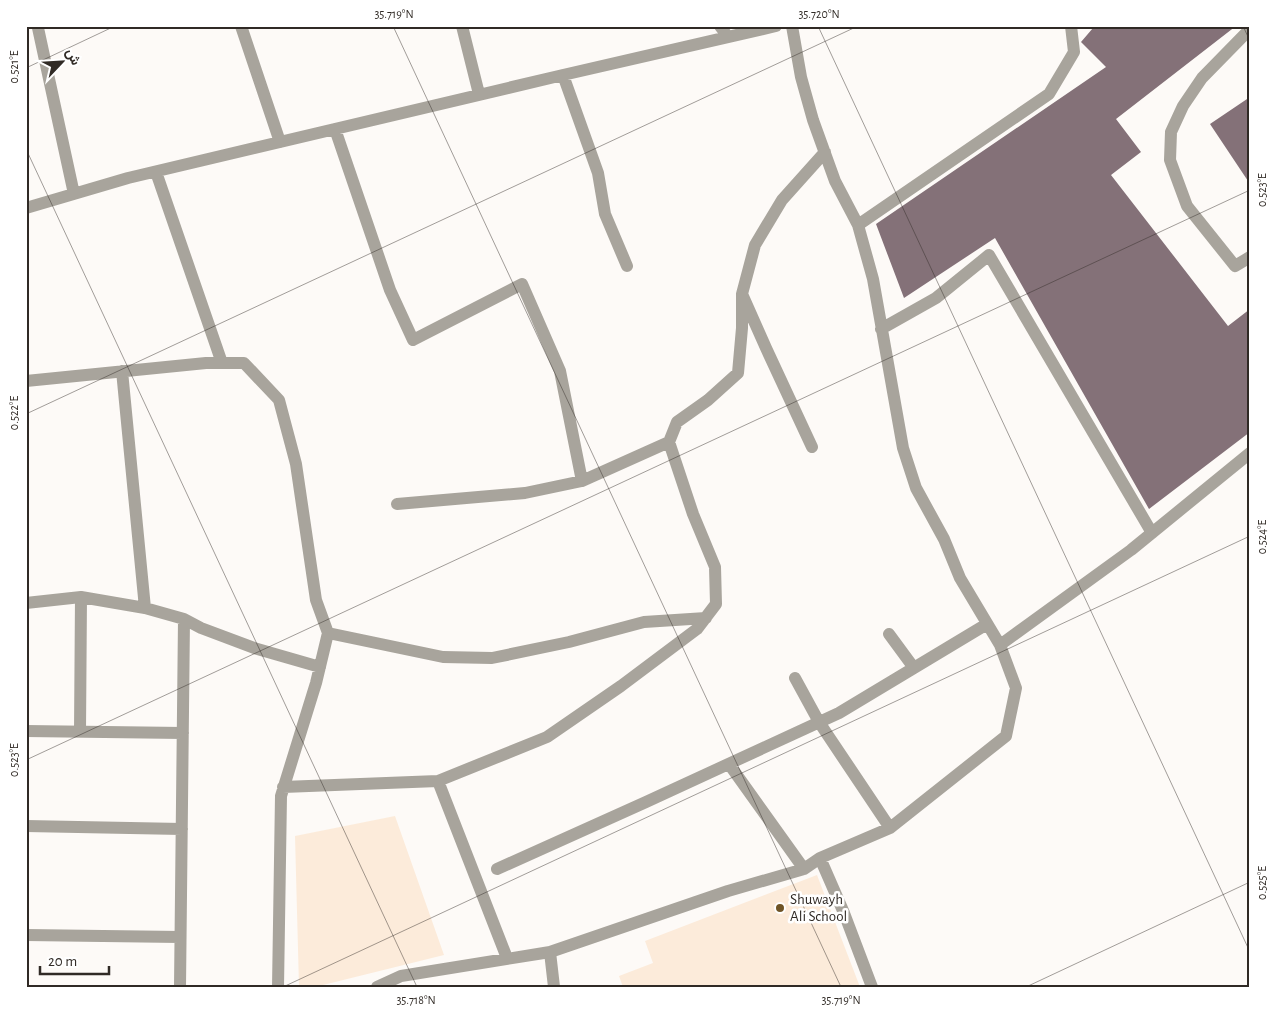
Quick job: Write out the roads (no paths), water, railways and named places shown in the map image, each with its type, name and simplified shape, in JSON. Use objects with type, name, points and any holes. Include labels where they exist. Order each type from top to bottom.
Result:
[{"type":"street","points":[[241,26],[280,142]]},
{"type":"street","points":[[462,26],[479,94]]},
{"type":"street","points":[[720,26],[728,37]]},
{"type":"street","points":[[26,208],[156,172],[479,94],[776,26]]},
{"type":"street","points":[[377,987],[400,976],[550,952],[728,891],[804,869],[820,858],[890,828],[1006,736],[1016,688],[1000,645],[960,578],[944,539],[916,488],[904,448],[873,279],[858,225],[835,181],[813,120],[801,77],[792,26]]},
{"type":"street","points":[[858,225],[1048,94],[1074,52],[1071,26]]},
{"type":"street","points":[[38,28],[74,194]]},
{"type":"street","points":[[1250,30],[1202,78],[1183,106],[1172,132],[1170,160],[1187,206],[1235,266],[1250,257]]},
{"type":"street","points":[[563,75],[598,172],[605,214],[627,266]]},
{"type":"street","points":[[335,129],[390,290],[413,340],[522,284],[560,370],[582,481]]},
{"type":"street","points":[[283,786],[438,781],[547,737],[621,686],[698,629],[716,604],[715,567],[693,514],[669,442],[677,422],[708,400],[738,373],[742,328],[742,294],[755,245],[782,200],[825,152]]},
{"type":"street","points":[[156,172],[222,363]]},
{"type":"street","points":[[881,329],[936,298],[989,255],[1152,533]]},
{"type":"street","points":[[742,294],[812,447]]},
{"type":"street","points":[[26,381],[122,371],[244,363],[280,400],[296,464],[316,600],[328,633],[320,667],[281,796],[278,987]]},
{"type":"street","points":[[122,371],[145,608]]},
{"type":"street","points":[[397,504],[525,493],[582,481],[669,442]]},
{"type":"street","points":[[1000,645],[1152,533],[1250,453]]},
{"type":"street","points":[[26,604],[81,598],[145,608],[184,619],[201,628],[254,648],[320,667]]},
{"type":"street","points":[[80,731],[81,598]]},
{"type":"street","points":[[328,633],[443,657],[492,658],[569,642],[644,622],[706,618]]},
{"type":"street","points":[[180,987],[184,619]]},
{"type":"street","points":[[497,869],[839,713],[988,624]]},
{"type":"street","points":[[889,634],[914,668]]},
{"type":"street","points":[[795,678],[819,722],[890,828]]},
{"type":"street","points":[[26,731],[183,733]]},
{"type":"street","points":[[728,764],[804,869]]},
{"type":"street","points":[[438,781],[507,958]]},
{"type":"street","points":[[26,826],[182,828]]},
{"type":"street","points":[[820,858],[844,913],[872,987]]},
{"type":"street","points":[[26,935],[180,937]]},
{"type":"street","points":[[550,952],[554,987]]},
{"type":"place","name":"Shuwayh Ali School","points":[[780,908]]}]
